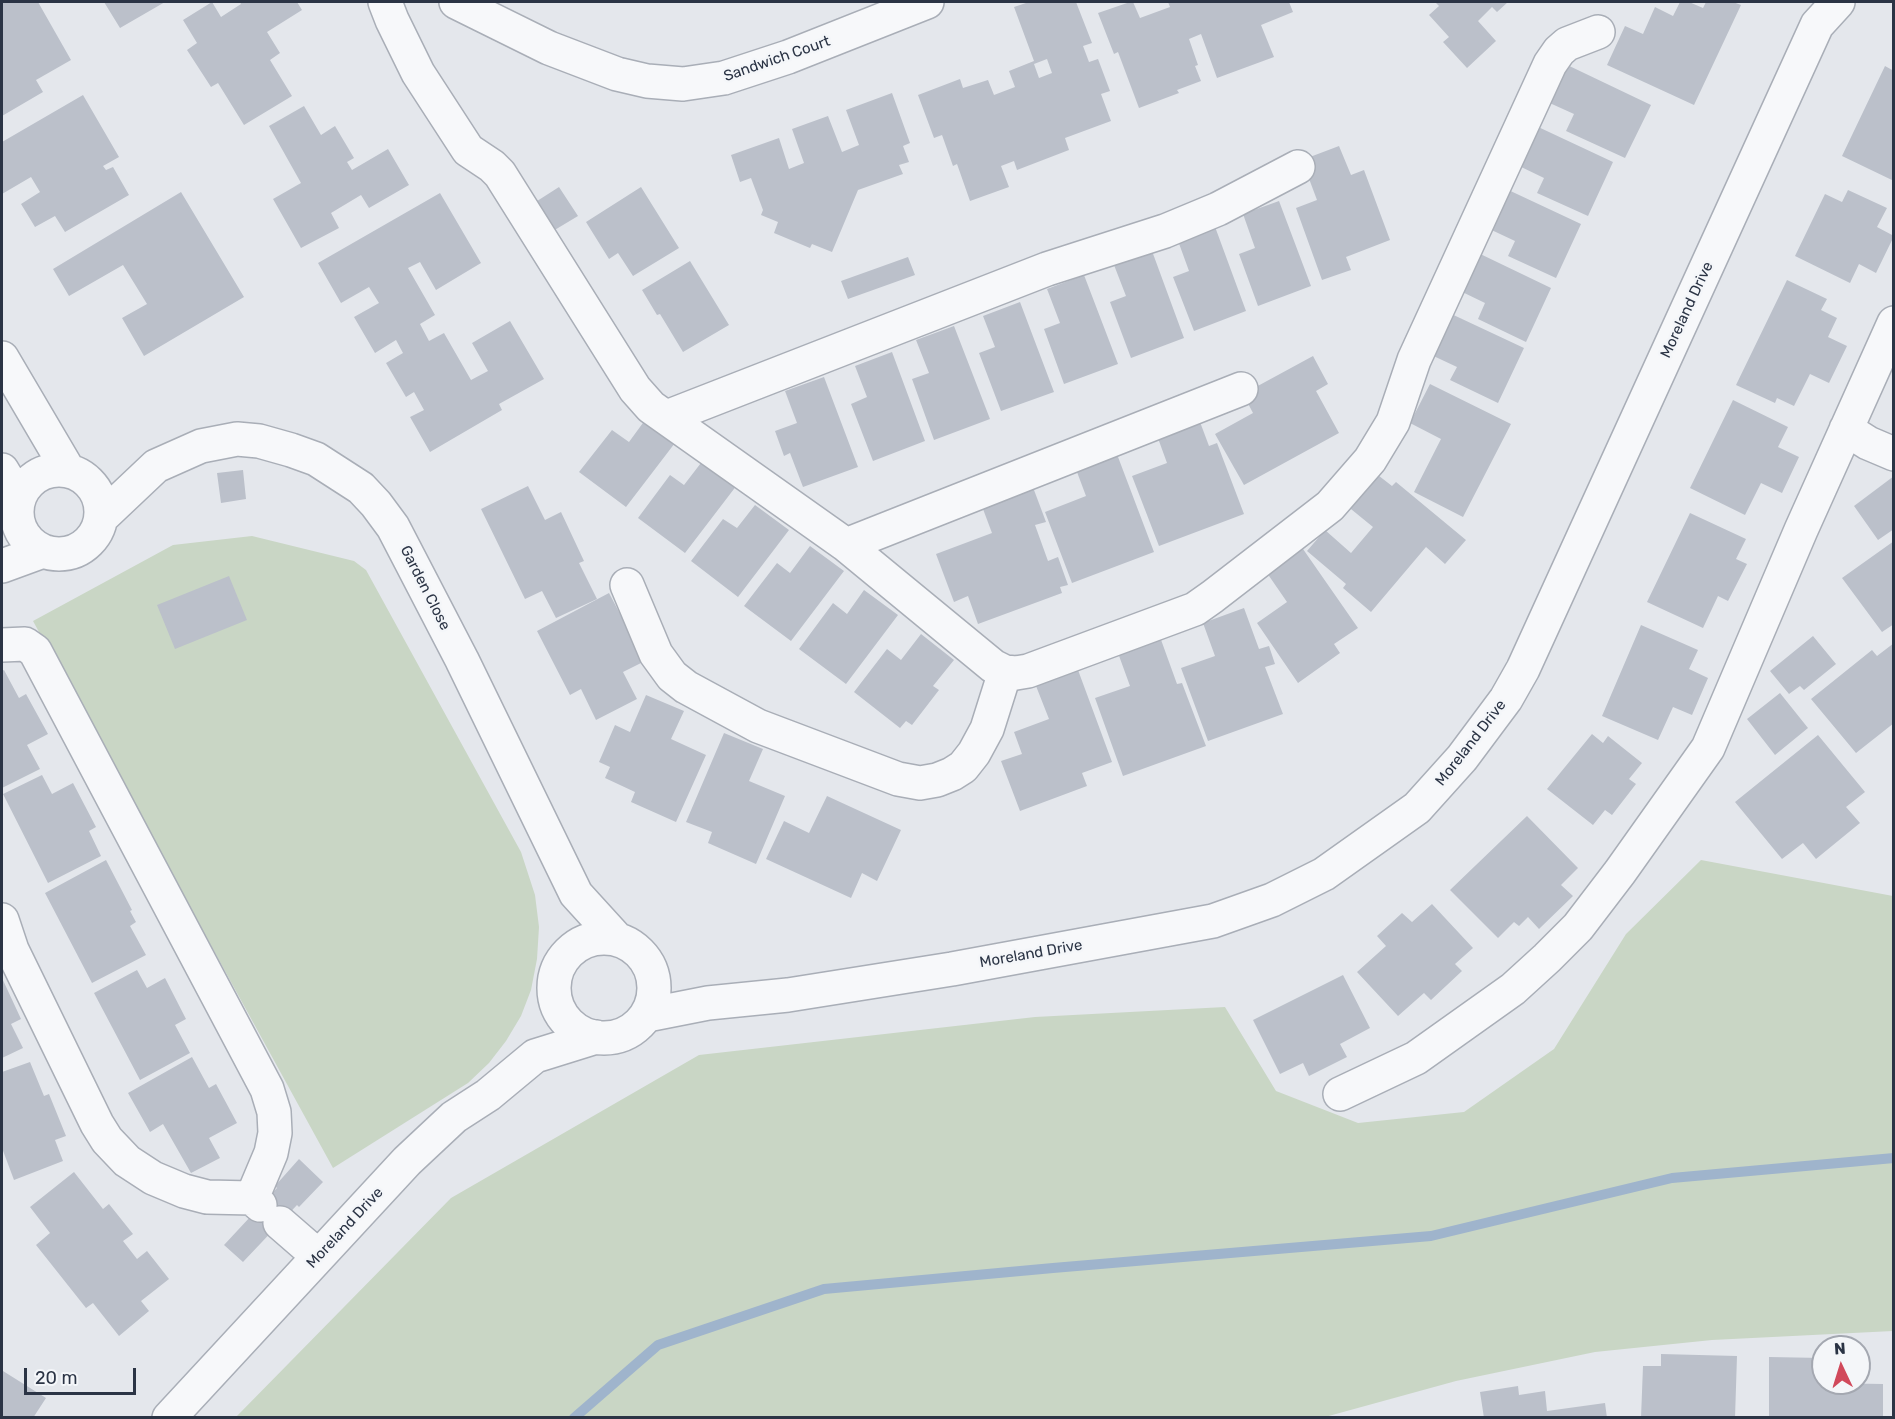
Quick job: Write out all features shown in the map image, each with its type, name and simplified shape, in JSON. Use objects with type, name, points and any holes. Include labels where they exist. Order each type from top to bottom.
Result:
[{"type":"street","points":[[385,2],[418,73],[468,150],[500,174],[635,389],[651,407],[846,545],[993,666],[1005,672],[1028,671],[1195,609],[1330,506],[1370,460],[1393,422],[1414,360],[1550,64],[1567,44],[1598,32]]},
{"type":"street","name":"Sandwich Court","points":[[456,2],[549,48],[617,74],[647,81],[683,84],[724,78],[788,57],[927,2]]},
{"type":"street","name":"Moreland Drive","points":[[646,1015],[940,971],[1213,921],[1272,900],[1324,874],[1417,808],[1462,758],[1506,699],[1523,669],[1817,25],[1838,2]]},
{"type":"street","points":[[667,417],[1047,269],[1165,231],[1218,209],[1298,167]]},
{"type":"street","points":[[1340,1094],[1416,1058],[1513,989],[1578,927],[1606,891],[1708,747],[1893,323]]},
{"type":"street","points":[[2,358],[78,476],[97,492],[101,505],[101,518],[97,531],[90,541],[79,549],[55,554],[43,550],[28,540],[13,522],[2,470]]},
{"type":"street","points":[[846,545],[1241,389]]},
{"type":"street","points":[[1846,429],[1868,443],[1893,454]]},
{"type":"street","name":"Garden Close","points":[[78,476],[156,466],[201,446],[248,439],[316,459],[361,488],[393,527],[462,660],[576,894]]},
{"type":"street","name":"Garden Close","points":[[101,518],[156,466]]},
{"type":"street","points":[[13,522],[23,489],[38,475],[48,471],[78,476]]},
{"type":"street","points":[[2,566],[43,550]]},
{"type":"street","points":[[627,585],[656,654],[672,676],[686,687],[758,726],[898,779],[920,783],[937,780],[963,767],[974,753],[987,729],[1005,672]]},
{"type":"street","points":[[2,645],[25,644],[35,651],[267,1089],[274,1112],[275,1133],[264,1209]]},
{"type":"street","points":[[576,894],[617,939],[639,951],[653,973],[708,1004]]},
{"type":"street","points":[[572,949],[576,894]]},
{"type":"street","points":[[2,920],[12,950],[107,1140],[127,1161],[153,1178],[184,1191],[264,1209],[318,1256]]},
{"type":"street","points":[[617,939],[593,939],[582,943],[565,956],[556,972],[555,999],[563,1017],[570,1024],[596,1037],[624,1034],[637,1026],[646,1015],[654,995],[653,973]]},
{"type":"street","points":[[536,1056],[555,999]]},
{"type":"street","name":"Moreland Drive","points":[[169,1418],[407,1161],[438,1132],[536,1056],[596,1037]]},
{"type":"green space","points":[[252,536],[354,561],[366,570],[521,852],[535,895],[539,927],[537,959],[531,990],[521,1016],[506,1041],[489,1063],[468,1083],[333,1168],[33,621],[173,545]]},
{"type":"green space","points":[[1701,860],[1893,896],[1893,1331],[1712,1340],[1595,1352],[1456,1381],[1325,1417],[236,1417],[451,1198],[699,1055],[1035,1017],[1225,1007],[1276,1091],[1358,1123],[1464,1112],[1554,1049],[1626,934]]},
{"type":"building","points":[[2,2],[38,2],[71,60],[36,80],[43,92],[2,116]]},
{"type":"building","points":[[104,2],[165,2],[120,28]]},
{"type":"building","points":[[212,2],[221,17],[241,4],[240,2],[297,2],[302,10],[267,32],[280,53],[270,60],[292,96],[244,125],[218,83],[211,87],[187,50],[197,43],[183,20]]},
{"type":"building","points":[[1029,2],[1076,2],[1092,43],[1083,46],[1089,62],[1098,59],[1110,91],[1101,94],[1111,121],[1065,138],[1069,150],[1017,170],[1014,161],[1001,166],[1009,187],[970,201],[957,164],[953,166],[942,135],[934,138],[918,95],[960,79],[963,88],[988,80],[994,95],[1015,87],[1009,71],[1034,61],[1014,7]],"holes":[[[1047,59],[1052,73],[1039,78],[1034,64]]]},
{"type":"building","points":[[1133,2],[1140,18],[1170,7],[1168,2],[1289,2],[1293,12],[1261,25],[1274,57],[1217,78],[1201,34],[1189,39],[1201,81],[1177,90],[1179,93],[1139,108],[1118,52],[1114,54],[1098,13]]},
{"type":"building","points":[[1435,2],[1508,2],[1497,12],[1492,7],[1478,21],[1496,41],[1467,68],[1443,42],[1449,37],[1429,15],[1439,6]]},
{"type":"building","points":[[1680,2],[1689,2],[1703,8],[1706,2],[1733,2],[1741,5],[1694,105],[1607,65],[1625,26],[1643,34],[1655,7],[1673,16]]},
{"type":"building","points":[[1561,62],[1651,105],[1625,158],[1566,131],[1574,114],[1543,100]]},
{"type":"building","points":[[1885,66],[1894,71],[1894,181],[1842,156]]},
{"type":"building","points":[[892,93],[910,143],[903,146],[909,162],[899,165],[903,174],[858,190],[832,252],[812,244],[810,248],[774,233],[778,222],[761,215],[763,210],[751,178],[740,182],[731,155],[779,138],[789,169],[804,163],[792,129],[828,116],[842,152],[859,145],[846,110]]},
{"type":"building","points":[[83,95],[119,157],[103,166],[106,170],[113,167],[129,195],[65,232],[55,216],[35,227],[21,204],[40,192],[31,177],[2,194],[2,142]]},
{"type":"building","points":[[304,106],[321,135],[335,126],[354,158],[347,162],[352,170],[388,149],[409,185],[369,208],[361,195],[331,213],[339,228],[301,248],[273,199],[301,183],[269,126]]},
{"type":"building","points":[[1534,125],[1613,162],[1588,216],[1537,193],[1544,178],[1515,164]]},
{"type":"building","points":[[1339,146],[1351,175],[1364,170],[1390,240],[1346,257],[1351,270],[1322,280],[1296,208],[1317,200],[1302,160]]},
{"type":"building","points":[[559,187],[578,216],[553,231],[534,203]]},
{"type":"building","points":[[641,187],[679,248],[633,276],[618,253],[609,259],[586,222]]},
{"type":"building","points":[[1502,187],[1581,224],[1556,278],[1508,256],[1515,241],[1483,226]]},
{"type":"building","points":[[1848,190],[1887,208],[1877,227],[1894,236],[1876,273],[1859,264],[1850,283],[1795,256],[1825,194],[1842,202]]},
{"type":"building","points":[[181,192],[244,297],[144,356],[122,318],[147,304],[123,265],[69,296],[53,269]]},
{"type":"building","points":[[440,193],[481,263],[436,290],[420,262],[408,268],[435,315],[420,324],[429,341],[444,333],[471,380],[488,371],[472,343],[510,321],[544,379],[499,404],[502,410],[430,452],[410,417],[424,410],[414,392],[406,397],[386,363],[403,353],[396,340],[375,353],[354,317],[379,303],[369,287],[341,303],[318,263]]},
{"type":"building","points":[[1279,201],[1311,286],[1258,306],[1239,254],[1255,248],[1243,214]]},
{"type":"building","points":[[1214,224],[1246,311],[1194,331],[1173,277],[1189,271],[1177,238]]},
{"type":"building","points":[[1472,250],[1551,288],[1526,342],[1478,319],[1485,303],[1454,288]]},
{"type":"building","points":[[1152,251],[1184,338],[1131,358],[1110,302],[1126,296],[1114,265]]},
{"type":"building","points":[[908,257],[915,275],[848,299],[841,281]]},
{"type":"building","points":[[690,261],[729,325],[683,352],[642,290]]},
{"type":"building","points":[[1084,275],[1118,364],[1064,384],[1044,329],[1060,323],[1047,289]]},
{"type":"building","points":[[1787,280],[1827,299],[1821,310],[1837,318],[1828,337],[1847,346],[1829,383],[1810,374],[1794,406],[1777,398],[1775,403],[1736,385]]},
{"type":"building","points":[[1020,302],[1054,392],[1001,411],[979,353],[995,347],[983,316]]},
{"type":"building","points":[[1445,311],[1524,348],[1498,403],[1450,380],[1457,367],[1425,352]]},
{"type":"building","points":[[954,326],[990,419],[934,440],[912,379],[929,373],[916,340]]},
{"type":"building","points":[[892,352],[925,441],[873,461],[851,404],[867,397],[855,366]]},
{"type":"building","points":[[1313,356],[1328,384],[1316,391],[1339,433],[1244,485],[1215,434],[1253,413],[1243,394]]},
{"type":"building","points":[[824,377],[858,467],[803,487],[790,453],[784,456],[775,431],[797,423],[785,391]]},
{"type":"building","points":[[1430,384],[1511,424],[1463,517],[1414,492],[1441,439],[1410,423]]},
{"type":"building","points":[[1733,400],[1788,427],[1778,447],[1799,457],[1782,493],[1761,483],[1745,515],[1690,488]]},
{"type":"building","points":[[1197,414],[1209,446],[1217,443],[1244,514],[1159,546],[1132,476],[1167,463],[1155,430]]},
{"type":"building","points":[[648,416],[678,439],[626,507],[579,472],[612,430],[629,442]]},
{"type":"building","points":[[1115,449],[1154,552],[1072,583],[1045,512],[1086,496],[1074,464]]},
{"type":"building","points":[[704,459],[737,485],[685,553],[638,518],[670,475],[684,485]]},
{"type":"building","points":[[243,470],[246,499],[221,503],[217,473]]},
{"type":"building","points":[[1374,472],[1392,486],[1396,482],[1466,540],[1445,564],[1426,547],[1371,612],[1343,588],[1346,584],[1307,551],[1325,530],[1351,553],[1373,527],[1346,505]]},
{"type":"building","points":[[1894,476],[1894,529],[1878,540],[1854,506]]},
{"type":"building","points":[[1031,482],[1046,522],[1035,525],[1048,561],[1058,557],[1068,585],[1060,587],[1062,593],[978,624],[968,596],[954,602],[936,554],[992,533],[980,501]]},
{"type":"building","points":[[528,486],[545,520],[561,512],[584,561],[579,563],[597,599],[556,618],[542,591],[525,599],[481,509]]},
{"type":"building","points":[[755,505],[789,530],[738,597],[691,561],[723,519],[737,528]]},
{"type":"building","points":[[1690,513],[1746,539],[1736,559],[1747,564],[1728,601],[1718,596],[1703,628],[1647,602]]},
{"type":"building","points":[[1894,541],[1894,624],[1882,632],[1842,578]]},
{"type":"building","points":[[810,546],[844,571],[791,641],[744,606],[777,563],[790,573]]},
{"type":"building","points":[[1303,549],[1358,628],[1334,644],[1340,653],[1298,683],[1257,623],[1287,602],[1267,573]]},
{"type":"building","points":[[229,576],[247,620],[175,649],[157,605]]},
{"type":"building","points":[[864,590],[898,615],[846,684],[799,649],[833,603],[847,614]]},
{"type":"building","points":[[609,593],[645,661],[623,672],[637,699],[596,720],[581,689],[570,695],[537,631]]},
{"type":"building","points":[[1244,608],[1259,649],[1269,646],[1275,664],[1265,667],[1283,714],[1208,741],[1181,668],[1215,656],[1203,623]]},
{"type":"building","points":[[1641,625],[1698,650],[1689,669],[1708,678],[1692,715],[1673,707],[1658,740],[1602,716]]},
{"type":"building","points":[[921,634],[954,660],[933,686],[939,690],[912,725],[906,721],[900,728],[854,692],[887,649],[901,660]]},
{"type":"building","points":[[1813,636],[1836,664],[1804,690],[1800,686],[1789,694],[1770,671]]},
{"type":"building","points":[[1160,637],[1177,684],[1182,683],[1206,746],[1123,776],[1095,698],[1130,686],[1118,653]]},
{"type":"building","points":[[1894,643],[1894,723],[1856,753],[1811,699],[1872,650],[1877,656]]},
{"type":"building","points":[[4,670],[19,698],[26,694],[48,734],[27,745],[40,769],[2,788],[2,671]]},
{"type":"building","points":[[1078,670],[1112,762],[1082,773],[1087,786],[1020,811],[1001,761],[1022,754],[1014,732],[1049,719],[1036,686]]},
{"type":"building","points":[[1780,693],[1808,728],[1775,755],[1747,719]]},
{"type":"building","points":[[646,695],[684,711],[671,739],[706,755],[676,822],[631,802],[635,792],[605,778],[610,767],[599,762],[615,725],[630,732]]},
{"type":"building","points":[[724,733],[763,749],[749,781],[785,796],[756,864],[708,843],[712,832],[686,822]]},
{"type":"building","points":[[1592,734],[1603,743],[1608,736],[1642,763],[1629,779],[1636,784],[1612,815],[1605,810],[1593,825],[1547,789]]},
{"type":"building","points":[[1818,735],[1865,792],[1846,807],[1860,823],[1816,859],[1803,843],[1782,859],[1735,802]]},
{"type":"building","points":[[42,775],[52,794],[73,783],[96,827],[89,831],[101,856],[48,883],[3,794]]},
{"type":"building","points":[[827,796],[901,830],[877,881],[862,873],[851,898],[766,859],[784,821],[809,833]]},
{"type":"building","points":[[1527,816],[1578,868],[1561,885],[1573,896],[1539,929],[1528,917],[1519,926],[1514,922],[1498,938],[1450,890]]},
{"type":"building","points":[[106,860],[132,910],[130,911],[136,922],[130,926],[146,955],[92,983],[45,893]]},
{"type":"building","points":[[1432,904],[1473,948],[1455,964],[1462,971],[1431,1000],[1424,993],[1398,1016],[1357,972],[1386,946],[1377,936],[1402,913],[1412,922]]},
{"type":"building","points":[[137,970],[147,988],[165,978],[186,1019],[175,1025],[190,1053],[140,1080],[94,993]]},
{"type":"building","points":[[1343,975],[1370,1028],[1340,1044],[1347,1057],[1309,1076],[1303,1063],[1280,1074],[1253,1020]]},
{"type":"building","points":[[2,978],[21,1019],[11,1024],[23,1048],[2,1058]]},
{"type":"building","points":[[192,1057],[209,1088],[216,1084],[237,1123],[209,1138],[220,1158],[191,1173],[163,1124],[150,1132],[128,1093]]},
{"type":"building","points":[[30,1062],[44,1096],[49,1094],[66,1136],[55,1140],[63,1161],[14,1180],[2,1148],[2,1072]]},
{"type":"building","points":[[299,1159],[323,1182],[299,1207],[297,1205],[243,1262],[224,1245],[277,1188],[275,1186]]},
{"type":"building","points":[[74,1172],[103,1209],[109,1204],[133,1234],[123,1241],[137,1259],[147,1251],[169,1279],[141,1301],[149,1311],[119,1336],[93,1303],[86,1308],[36,1245],[50,1233],[30,1207]]},
{"type":"building","points":[[1661,1354],[1737,1356],[1735,1418],[1641,1418],[1643,1366],[1661,1366]]},
{"type":"building","points":[[1769,1357],[1811,1358],[1811,1395],[1871,1395],[1871,1384],[1883,1384],[1883,1418],[1769,1418]]},
{"type":"building","points":[[3,1371],[46,1398],[33,1418],[2,1418]]},
{"type":"building","points":[[1518,1386],[1519,1395],[1545,1391],[1547,1411],[1605,1403],[1607,1418],[1484,1418],[1480,1392]]},
{"type":"waterway","points":[[574,1418],[658,1345],[824,1289],[1431,1236],[1672,1178],[1894,1158]]}]
